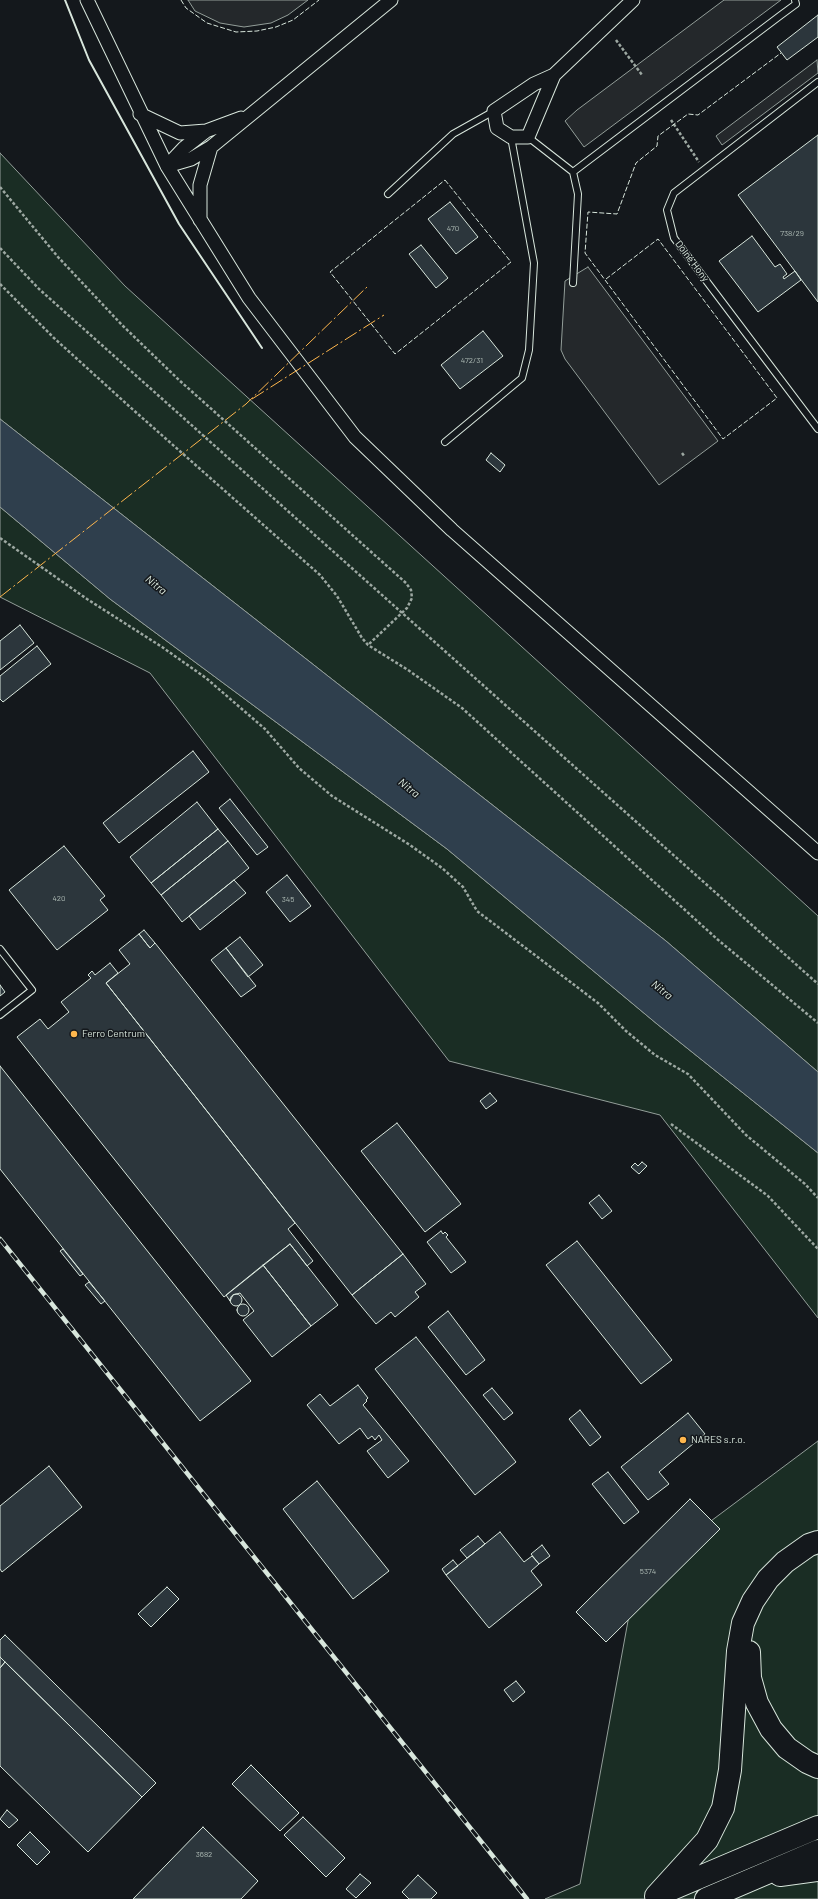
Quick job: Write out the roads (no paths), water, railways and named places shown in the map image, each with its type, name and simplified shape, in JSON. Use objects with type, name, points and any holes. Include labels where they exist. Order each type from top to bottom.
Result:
[{"type":"highway","points":[[653,1898],[707,1840],[723,1808],[730,1770],[738,1651],[743,1622],[753,1601],[768,1579],[785,1562],[809,1545],[818,1542]]},
{"type":"highway","points":[[818,1552],[790,1569],[774,1586],[761,1605],[754,1625],[749,1650],[750,1678],[757,1704],[771,1729],[788,1748],[807,1762],[818,1767]]},
{"type":"highway","points":[[653,1898],[818,1827]]},
{"type":"highway","points":[[706,1899],[818,1851]]},
{"type":"highway","points":[[753,1878],[818,1870]]},
{"type":"street","points":[[87,0],[140,114],[167,166],[200,220],[249,298],[355,437],[452,530],[818,854]]},
{"type":"street","points":[[167,166],[191,160],[211,147],[391,0]]},
{"type":"street","points":[[554,75],[528,137],[511,137],[497,128],[494,111],[534,84],[554,75],[634,0]]},
{"type":"street","points":[[140,114],[180,133],[206,131],[250,115]]},
{"type":"street","points":[[167,166],[184,148],[206,131]]},
{"type":"street","points":[[200,220],[200,185],[211,147]]},
{"type":"lane","points":[[573,172],[796,4],[795,0]]},
{"type":"lane","name":"Dolné Hony","points":[[818,82],[703,169],[674,193],[667,210],[674,238],[818,429]]},
{"type":"lane","points":[[388,194],[453,134],[494,111]]},
{"type":"lane","points":[[445,442],[522,378],[529,350],[534,263],[511,137]]},
{"type":"lane","points":[[528,137],[573,172],[578,194],[573,283]]},
{"type":"lane","points":[[0,949],[32,990],[0,1015]]},
{"type":"water","name":"Nitra","points":[[0,419],[666,941],[818,1072],[818,1153],[657,1024],[447,849],[110,599],[0,507]]},
{"type":"railway","points":[[0,1239],[527,1899]]},
{"type":"place","name":"Ferro Centrum","points":[[74,1034]]},
{"type":"place","name":"NARES s.r.o.","points":[[683,1440]]}]
